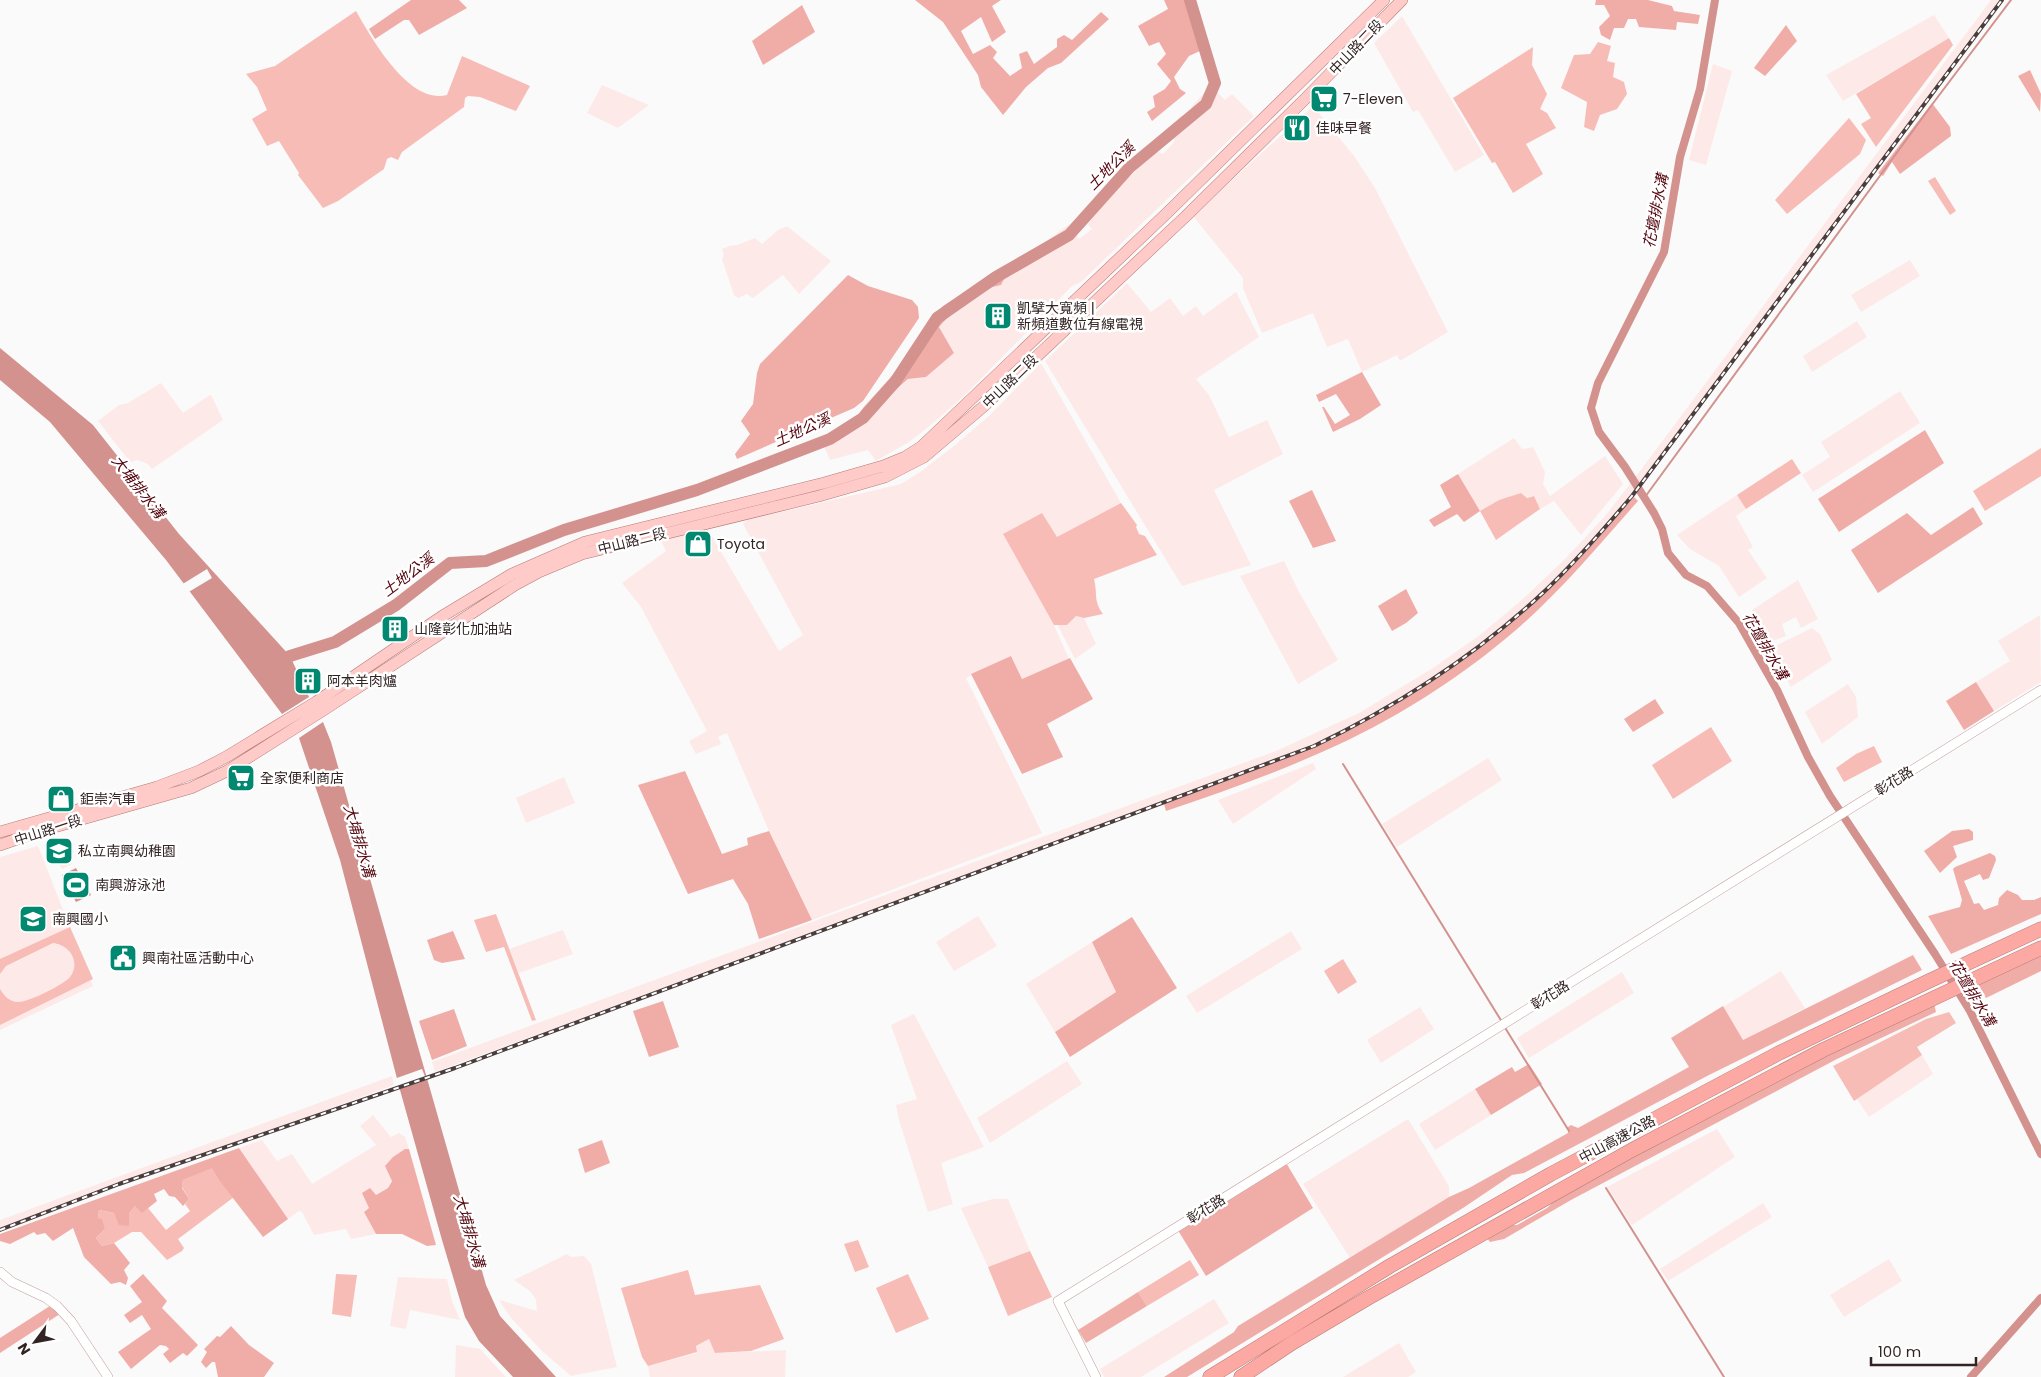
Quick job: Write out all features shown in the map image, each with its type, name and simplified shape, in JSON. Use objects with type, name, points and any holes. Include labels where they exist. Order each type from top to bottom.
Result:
[{"type":"highway","name":"中山高速公路","points":[[1210,1377],[1390,1266],[1551,1174],[1779,1053],[2041,929]]},
{"type":"highway","name":"中山高速公路","points":[[1241,1377],[1292,1343],[1368,1298],[1614,1160],[1823,1050],[2041,948]]},
{"type":"main road","name":"中山路二段","points":[[513,579],[585,542],[824,483],[883,466],[905,457],[921,447],[935,436],[1295,90],[1384,0]]},
{"type":"main road","name":"中山路二段","points":[[513,579],[539,572],[582,554],[762,511],[885,477],[910,465],[935,449],[984,406],[1220,182],[1402,0]]},
{"type":"main road","points":[[1076,318],[1078,298]]},
{"type":"main road","points":[[319,707],[513,579]]},
{"type":"main road","name":"中山路一段","points":[[0,832],[166,784],[199,771],[281,724],[319,707]]},
{"type":"main road","name":"中山路一段","points":[[0,845],[37,832],[190,788],[227,771],[287,734],[319,707]]},
{"type":"street","name":"彰花路","points":[[1096,1377],[1058,1300],[2041,690]]},
{"type":"street","points":[[0,1272],[12,1282],[46,1298],[57,1306],[70,1321],[108,1377]]},
{"type":"shaded area","points":[[411,0],[459,0],[467,8],[419,35],[409,20],[404,20],[375,39],[369,29]]},
{"type":"shaded area","points":[[915,0],[1001,0],[992,6],[1006,32],[992,42],[981,17],[961,31],[973,54],[990,45],[997,52],[993,58],[1010,76],[1022,68],[1019,54],[1027,51],[1034,64],[1057,47],[1057,39],[1064,35],[1072,40],[1101,12],[1109,19],[1061,63],[1048,68],[1026,87],[1003,115],[981,87],[978,75],[943,22]]},
{"type":"shaded area","points":[[1164,0],[1186,0],[1200,51],[1189,56],[1174,77],[1180,89],[1186,93],[1152,121],[1147,112],[1155,107],[1153,96],[1165,89],[1171,81],[1157,64],[1166,54],[1159,42],[1149,46],[1138,26],[1168,9]]},
{"type":"shaded area","points":[[1596,0],[1648,0],[1672,6],[1674,11],[1700,15],[1698,24],[1677,22],[1676,30],[1639,27],[1636,19],[1628,19],[1624,28],[1614,28],[1610,40],[1601,35],[1599,27],[1610,16],[1604,5],[1595,5]]},
{"type":"shaded area","points":[[1991,0],[2004,0],[1634,497],[1544,592],[1490,639],[1447,671],[1371,717],[1318,744],[1164,804],[435,1072],[432,1062],[1276,751],[1359,713],[1433,668],[1480,635],[1524,598],[1566,558],[1605,516]]},
{"type":"shaded area","points":[[802,5],[815,32],[763,65],[752,41]]},
{"type":"shaded area","points":[[356,11],[393,67],[419,90],[433,95],[447,95],[462,56],[530,86],[516,111],[480,97],[468,96],[465,98],[464,107],[402,152],[398,160],[391,157],[387,159],[384,169],[338,201],[323,208],[298,175],[299,173],[279,141],[267,146],[252,119],[267,110],[257,87],[246,74],[275,66]]},
{"type":"shaded area","points":[[1934,15],[1949,38],[1843,101],[1826,75]]},
{"type":"shaded area","points":[[1402,16],[1484,155],[1455,172],[1418,110],[1413,112],[1374,43]]},
{"type":"shaded area","points":[[1786,25],[1797,41],[1765,76],[1754,68]]},
{"type":"shaded area","points":[[1949,38],[1953,45],[1876,147],[1861,124],[1871,118],[1856,94]]},
{"type":"shaded area","points":[[1598,42],[1611,46],[1607,61],[1615,63],[1613,77],[1624,82],[1627,94],[1617,109],[1600,115],[1594,131],[1584,127],[1587,102],[1561,88],[1574,55],[1590,54]]},
{"type":"shaded area","points":[[1533,47],[1532,65],[1547,94],[1540,109],[1547,113],[1556,128],[1526,144],[1543,174],[1513,193],[1495,162],[1492,163],[1453,98]]},
{"type":"shaded area","points":[[1713,64],[1732,71],[1706,165],[1689,160]]},
{"type":"shaded area","points":[[2030,70],[2041,94],[2040,112],[2018,76]]},
{"type":"shaded area","points":[[602,85],[649,105],[618,128],[587,113]]},
{"type":"shaded area","points":[[1211,86],[1225,100],[1232,94],[1254,116],[1081,282],[1072,286],[964,396],[932,424],[909,442],[876,461],[868,450],[830,460],[820,437],[845,425],[858,415],[877,411],[885,399],[909,379],[926,377],[954,353],[939,327],[948,317],[984,289],[1001,285],[1009,269],[1068,225],[1079,239],[1092,229],[1088,224],[1108,196],[1138,169],[1135,164],[1150,148],[1163,154],[1175,141],[1167,129],[1181,116],[1192,123],[1200,115],[1191,107]]},
{"type":"shaded area","points":[[1932,103],[1950,127],[1951,136],[1900,174],[1892,162],[1883,176],[1878,173]]},
{"type":"shaded area","points":[[1313,106],[1354,156],[1375,188],[1448,332],[1400,361],[1397,355],[1362,372],[1348,339],[1327,347],[1313,313],[1262,333],[1243,288],[1243,278],[1193,216]]},
{"type":"shaded area","points":[[1849,118],[1866,140],[1860,154],[1787,214],[1775,200]]},
{"type":"shaded area","points":[[1935,177],[1956,211],[1950,215],[1928,181]]},
{"type":"shaded area","points":[[788,227],[831,261],[799,294],[783,275],[753,298],[747,294],[738,298],[734,295],[722,259],[724,255],[722,249],[755,238],[762,244],[778,230]]},
{"type":"shaded area","points":[[1910,260],[1920,276],[1861,312],[1851,295]]},
{"type":"shaded area","points":[[1009,269],[1001,285],[984,289],[948,317],[939,327],[954,353],[926,377],[908,379],[885,399],[877,411],[858,415],[900,367],[943,306],[990,276]]},
{"type":"shaded area","points":[[848,275],[868,286],[912,300],[918,307],[919,318],[863,401],[854,408],[737,459],[735,454],[750,434],[741,421],[753,404],[760,364]]},
{"type":"shaded area","points":[[1127,283],[1151,312],[1170,298],[1183,316],[1196,306],[1203,316],[1236,292],[1259,337],[1196,379],[1209,395],[1229,437],[1267,420],[1283,454],[1214,490],[1251,565],[1182,586],[1045,361]]},
{"type":"shaded area","points":[[1857,321],[1867,337],[1812,372],[1803,356]]},
{"type":"shaded area","points":[[1041,363],[1121,503],[1057,538],[1003,534],[1054,625],[1069,659],[1022,679],[1011,656],[966,678],[1042,833],[812,920],[769,831],[727,733],[718,737],[721,744],[696,754],[689,741],[707,731],[641,607],[622,583],[666,551],[659,537],[706,526],[779,651],[803,635],[743,524],[747,520],[901,484],[954,446],[990,415]]},
{"type":"shaded area","points":[[1362,372],[1381,405],[1360,419],[1333,432],[1322,407],[1324,407],[1335,424],[1350,415],[1336,394],[1319,402],[1316,395]]},
{"type":"shaded area","points":[[161,383],[183,413],[211,395],[223,420],[152,469],[148,464],[137,460],[130,462],[98,421],[119,405],[128,403]]},
{"type":"shaded area","points":[[1900,391],[1920,423],[1813,492],[1802,475],[1830,457],[1821,442]]},
{"type":"shaded area","points":[[1925,430],[1944,463],[1839,532],[1818,499]]},
{"type":"shaded area","points":[[1514,438],[1522,449],[1533,447],[1545,472],[1543,484],[1550,496],[1605,456],[1623,484],[1581,535],[1554,501],[1540,509],[1534,496],[1499,500],[1480,511],[1458,474]]},
{"type":"shaded area","points":[[2041,448],[2041,476],[1985,511],[1973,491]]},
{"type":"shaded area","points":[[1792,459],[1801,473],[1746,509],[1737,495]]},
{"type":"shaded area","points":[[1458,474],[1480,511],[1464,522],[1457,514],[1434,527],[1429,520],[1451,507],[1440,485]]},
{"type":"shaded area","points":[[1312,490],[1336,541],[1313,548],[1289,501]]},
{"type":"shaded area","points":[[1521,493],[1527,498],[1534,496],[1540,509],[1496,540],[1480,511],[1499,500]]},
{"type":"shaded area","points":[[1737,495],[1746,509],[1736,516],[1753,547],[1748,550],[1767,578],[1739,597],[1719,566],[1690,549],[1677,535]]},
{"type":"shaded area","points":[[1634,497],[1638,501],[1549,600],[1494,648],[1448,682],[1399,713],[1322,752],[1264,776],[1166,811],[1164,804],[1324,742],[1368,719],[1431,681],[1491,638],[1527,608],[1574,562]]},
{"type":"shaded area","points":[[1121,503],[1137,525],[1139,534],[1145,536],[1157,555],[1094,579],[1097,601],[1103,614],[1084,618],[1076,616],[1067,625],[1054,625],[1003,534],[1042,513],[1057,537]]},
{"type":"shaded area","points":[[1973,507],[1983,524],[1878,593],[1851,550],[1907,513],[1931,535]]},
{"type":"shaded area","points":[[1284,561],[1298,590],[1338,660],[1298,684],[1240,576]]},
{"type":"shaded area","points":[[1798,580],[1818,619],[1801,628],[1796,617],[1782,624],[1786,636],[1770,642],[1764,639],[1752,610]]},
{"type":"shaded area","points":[[1406,589],[1418,613],[1392,631],[1378,606]]},
{"type":"shaded area","points":[[2040,615],[2041,682],[1994,711],[1976,682],[2010,661],[1998,641]]},
{"type":"shaded area","points":[[1076,616],[1084,618],[1096,644],[1075,659],[1057,624],[1067,625]]},
{"type":"shaded area","points":[[1812,628],[1820,634],[1832,660],[1791,687],[1771,650],[1773,647]]},
{"type":"shaded area","points":[[1011,656],[1022,679],[1070,658],[1093,699],[1047,724],[1063,757],[1022,774],[971,674]]},
{"type":"shaded area","points":[[1976,682],[1994,711],[1964,730],[1946,701]]},
{"type":"shaded area","points":[[1848,684],[1856,697],[1858,717],[1822,744],[1805,712]]},
{"type":"shaded area","points":[[1655,699],[1664,713],[1633,732],[1624,719]]},
{"type":"shaded area","points":[[1711,727],[1732,761],[1673,799],[1652,765]]},
{"type":"shaded area","points":[[1874,746],[1882,762],[1844,782],[1836,768],[1856,754]]},
{"type":"shaded area","points":[[1488,758],[1502,780],[1397,847],[1382,824]]},
{"type":"shaded area","points":[[1313,763],[1316,769],[1233,824],[1218,800]]},
{"type":"shaded area","points":[[685,771],[722,854],[748,845],[747,838],[769,831],[812,920],[759,939],[748,904],[733,879],[688,894],[638,785]]},
{"type":"shaded area","points":[[564,777],[575,803],[526,823],[516,798]]},
{"type":"shaded area","points":[[1969,829],[1973,832],[1973,840],[1953,846],[1957,857],[1940,873],[1924,851],[1952,831]]},
{"type":"shaded area","name":"私立南興幼稚園","points":[[60,840],[72,864],[62,869],[50,845]]},
{"type":"shaded area","name":"南興國小","points":[[38,846],[93,986],[0,1030],[0,857]]},
{"type":"shaded area","points":[[1990,853],[1995,856],[1996,860],[1989,878],[1983,880],[1980,874],[1964,881],[1974,904],[1979,903],[1984,910],[1998,905],[1999,898],[2007,890],[2018,895],[2022,900],[2034,900],[2041,897],[2041,914],[1951,954],[1928,916],[1960,907],[1962,900],[1953,869]]},
{"type":"shaded area","points":[[496,914],[536,1020],[532,1021],[504,947],[486,952],[474,920]]},
{"type":"shaded area","points":[[978,916],[997,946],[954,971],[936,942]]},
{"type":"shaded area","points":[[1132,917],[1177,988],[1070,1057],[1055,1032],[1116,992],[1092,942]]},
{"type":"shaded area","points":[[70,927],[93,979],[0,1025],[0,989],[12,1001],[29,1000],[67,980],[73,971],[74,960],[69,951],[59,944],[53,943],[6,966],[0,974],[0,959]]},
{"type":"shaded area","points":[[563,930],[573,954],[519,973],[509,949]]},
{"type":"shaded area","points":[[453,931],[465,959],[442,963],[434,960],[427,940]]},
{"type":"shaded area","points":[[1291,931],[1302,949],[1197,1013],[1186,996]]},
{"type":"shaded area","points":[[1092,942],[1116,992],[1055,1032],[1026,984]]},
{"type":"shaded area","points":[[1913,955],[1922,970],[1709,1075],[1524,1173],[1512,1175],[1463,1208],[1187,1377],[1164,1377],[1234,1332],[1238,1326],[1449,1197],[1469,1188],[1568,1133],[1568,1127],[1571,1125],[1578,1128],[1689,1067],[1671,1038],[1723,1006],[1743,1040]]},
{"type":"shaded area","points":[[2041,955],[2041,971],[1986,998],[1978,984]]},
{"type":"shaded area","points":[[1343,959],[1357,982],[1338,994],[1324,971]]},
{"type":"shaded area","points":[[1781,971],[1805,1008],[1743,1040],[1723,1007]]},
{"type":"shaded area","points":[[1622,972],[1634,993],[1529,1058],[1517,1038]]},
{"type":"shaded area","points":[[663,1001],[679,1047],[649,1057],[633,1011]]},
{"type":"shaded area","points":[[1934,1003],[1936,1012],[1837,1059],[1571,1200],[1504,1239],[1490,1242],[1487,1238],[1507,1225],[1517,1225],[1547,1208],[1563,1193],[1778,1079]]},
{"type":"shaded area","points":[[1420,1007],[1434,1029],[1381,1063],[1367,1040]]},
{"type":"shaded area","points":[[454,1009],[467,1046],[432,1060],[419,1021]]},
{"type":"shaded area","points":[[1949,1012],[1956,1023],[1917,1047],[1922,1055],[1854,1101],[1833,1066],[1926,1019]]},
{"type":"shaded area","points":[[914,1014],[984,1147],[941,1163],[953,1204],[928,1212],[896,1105],[917,1099],[891,1025]]},
{"type":"shaded area","points":[[1922,1055],[1933,1074],[1869,1117],[1857,1099]]},
{"type":"shaded area","points":[[1067,1061],[1082,1084],[990,1143],[977,1118]]},
{"type":"shaded area","points":[[1529,1064],[1542,1084],[1491,1115],[1475,1089],[1512,1067],[1515,1072]]},
{"type":"shaded area","points":[[392,1076],[394,1085],[0,1230],[0,1220]]},
{"type":"shaded area","points":[[1475,1089],[1491,1115],[1435,1150],[1419,1124]]},
{"type":"shaded area","points":[[373,1115],[391,1137],[399,1133],[405,1137],[409,1149],[405,1149],[388,1188],[376,1195],[369,1208],[364,1212],[376,1234],[351,1239],[346,1229],[314,1235],[302,1212],[299,1211],[288,1219],[239,1148],[262,1140],[277,1161],[292,1154],[312,1184],[376,1145],[360,1126]]},
{"type":"shaded area","points":[[1408,1119],[1449,1186],[1449,1197],[1350,1258],[1303,1184]]},
{"type":"shaded area","points":[[1717,1129],[1735,1157],[1632,1225],[1607,1187]]},
{"type":"shaded area","points":[[602,1140],[610,1163],[585,1173],[578,1149]]},
{"type":"shaded area","points":[[239,1148],[288,1219],[263,1237],[216,1176],[212,1168],[183,1180],[182,1188],[189,1199],[183,1206],[175,1197],[169,1196],[164,1189],[154,1194],[157,1201],[142,1213],[135,1206],[129,1214],[129,1226],[119,1225],[114,1213],[99,1210],[98,1218],[102,1219],[105,1229],[96,1238],[102,1246],[114,1243],[130,1263],[124,1270],[128,1278],[126,1285],[120,1282],[111,1284],[84,1257],[73,1228],[53,1241],[45,1233],[37,1235],[34,1232],[10,1244],[0,1241],[0,1234]]},
{"type":"shaded area","points":[[405,1149],[409,1149],[436,1245],[427,1246],[402,1234],[376,1234],[364,1212],[369,1208],[362,1193],[370,1188],[376,1195],[388,1188],[392,1181],[385,1166],[393,1157]]},
{"type":"shaded area","points":[[1285,1161],[1313,1208],[1206,1276],[1179,1232],[1179,1227]]},
{"type":"shaded area","points":[[212,1167],[216,1176],[234,1197],[178,1239],[184,1248],[182,1251],[167,1260],[141,1232],[132,1232],[114,1243],[102,1246],[96,1238],[105,1229],[98,1218],[99,1210],[114,1213],[129,1226],[129,1214],[135,1206],[148,1208],[166,1230],[190,1211],[185,1204],[189,1199],[182,1187],[183,1180]]},
{"type":"shaded area","points":[[993,1199],[1008,1199],[1030,1251],[988,1267],[961,1208]]},
{"type":"shaded area","points":[[1763,1203],[1772,1217],[1668,1281],[1660,1269]]},
{"type":"shaded area","points":[[858,1240],[869,1267],[855,1272],[844,1244]]},
{"type":"shaded area","points":[[1030,1251],[1052,1297],[1008,1316],[988,1267]]},
{"type":"shaded area","points":[[567,1254],[571,1257],[584,1256],[591,1264],[617,1367],[571,1376],[542,1351],[512,1319],[502,1305],[500,1300],[537,1311],[536,1300],[531,1292],[514,1280]]},
{"type":"shaded area","points":[[1889,1259],[1902,1281],[1844,1317],[1830,1295]]},
{"type":"shaded area","points":[[1190,1260],[1199,1275],[1147,1306],[1138,1292]]},
{"type":"shaded area","points":[[688,1270],[695,1295],[760,1285],[784,1339],[751,1351],[715,1353],[709,1339],[696,1346],[697,1352],[648,1366],[642,1357],[621,1288]]},
{"type":"shaded area","points":[[143,1274],[167,1301],[162,1308],[198,1345],[187,1356],[183,1353],[170,1363],[163,1354],[169,1349],[166,1346],[160,1345],[131,1369],[118,1352],[151,1329],[142,1315],[130,1323],[124,1315],[142,1302],[130,1286]]},
{"type":"shaded area","points":[[336,1274],[357,1275],[351,1317],[332,1314]]},
{"type":"shaded area","points":[[908,1274],[929,1319],[896,1333],[876,1288]]},
{"type":"shaded area","points":[[398,1277],[447,1279],[452,1301],[460,1320],[410,1310],[406,1329],[390,1326]]},
{"type":"shaded area","points":[[1138,1292],[1147,1306],[1086,1343],[1078,1330]]},
{"type":"shaded area","points":[[1214,1299],[1229,1323],[1141,1377],[1104,1377],[1100,1369]]},
{"type":"shaded area","points":[[56,1302],[63,1312],[0,1353],[0,1338]]},
{"type":"shaded area","points":[[231,1326],[249,1345],[274,1363],[264,1377],[218,1377],[215,1362],[212,1362],[206,1368],[201,1362],[207,1352],[204,1349]]},
{"type":"shaded area","points":[[709,1339],[716,1353],[786,1350],[785,1377],[650,1377],[648,1366],[697,1353],[696,1346]]},
{"type":"shaded area","points":[[1399,1343],[1416,1372],[1408,1377],[1343,1377]]},
{"type":"shaded area","points":[[456,1345],[480,1349],[506,1377],[455,1377]]},
{"type":"water","name":"大埔排水溝","points":[[0,348],[93,425],[179,534],[290,656],[309,697],[282,714],[166,560],[50,422],[0,380]]},
{"type":"water","name":"大埔排水溝","points":[[323,722],[331,742],[486,1285],[500,1316],[556,1377],[513,1377],[479,1341],[465,1317],[400,1090],[340,860],[299,738]]},
{"type":"water","name":"南興游泳池","points":[[76,868],[91,895],[76,902],[62,875]]},
{"type":"pier","points":[[207,569],[212,578],[187,593],[181,585]]},
{"type":"pier","points":[[422,1069],[426,1079],[397,1090],[394,1079]]},
{"type":"waterway","name":"土地公溪","points":[[277,665],[290,656],[335,642],[396,605],[450,563],[486,561],[564,530],[697,490],[830,439],[863,418],[895,382],[937,318],[996,277],[1069,235],[1129,168],[1206,104],[1215,83],[1190,0]]},
{"type":"waterway","name":"花壇排水溝","points":[[1715,0],[1700,89],[1680,157],[1664,252],[1598,383],[1591,408],[1599,432],[1625,467],[1654,513],[1662,529],[1668,553],[1686,575],[1707,586],[1739,623],[1777,690],[1808,757],[1830,796],[1935,954],[1970,1011],[2041,1154]]},
{"type":"waterway","points":[[1645,497],[1931,106],[2011,0]]},
{"type":"waterway","points":[[1343,764],[1502,1022]]},
{"type":"waterway","points":[[1504,1026],[1569,1131]]},
{"type":"waterway","points":[[1606,1188],[1724,1377]]},
{"type":"waterway","name":"花壇排水溝","points":[[1971,1377],[2041,1298]]},
{"type":"railway","points":[[0,1230],[119,1184],[455,1068],[1314,746],[1407,695],[1465,656],[1521,613],[1569,567],[1622,508],[2002,0]]},
{"type":"place","name":"7-Eleven","points":[[1324,99]]},
{"type":"place","name":"佳味早餐","points":[[1297,128]]},
{"type":"place","name":"凱擘大寬頻 | 新頻道數位有線電視","points":[[998,316]]},
{"type":"place","name":"Toyota","points":[[698,544]]},
{"type":"place","name":"山隆彰化加油站","points":[[395,629]]},
{"type":"place","name":"阿本羊肉爐","points":[[308,681]]},
{"type":"place","name":"全家便利商店","points":[[241,778]]},
{"type":"place","name":"鉅崇汽車","points":[[61,799]]},
{"type":"place","name":"私立南興幼稚園","points":[[59,851]]},
{"type":"place","name":"南興游泳池","points":[[76,885]]},
{"type":"place","name":"南興國小","points":[[33,919]]},
{"type":"place","name":"興南社區活動中心","points":[[123,958]]}]
